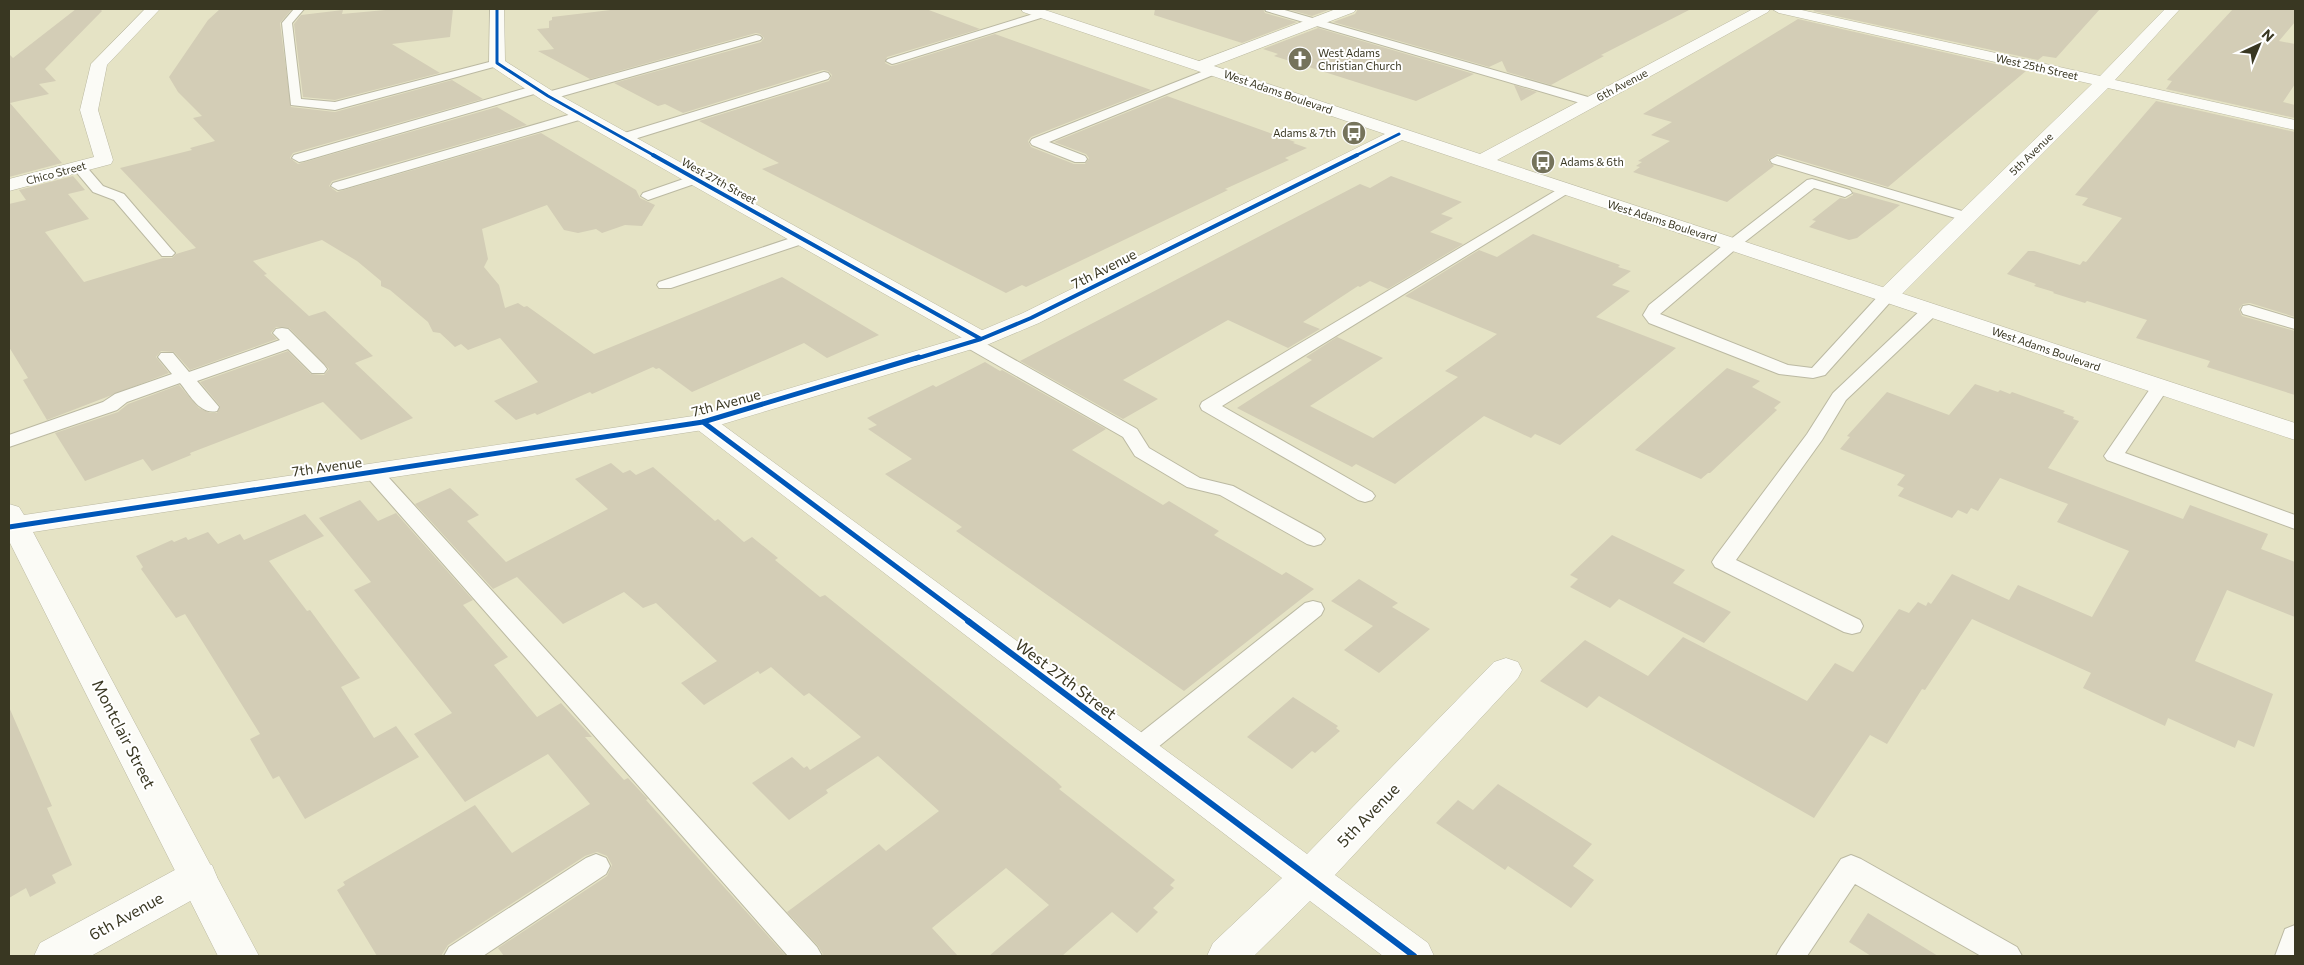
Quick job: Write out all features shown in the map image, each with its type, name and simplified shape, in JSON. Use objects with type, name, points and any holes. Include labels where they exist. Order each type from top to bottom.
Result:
[{"type":"street","name":"Chico Street","points":[[9,185],[104,160],[89,110],[99,64],[154,9]]},
{"type":"street","points":[[497,63],[498,9]]},
{"type":"street","points":[[1207,68],[1349,9]]},
{"type":"street","name":"6th Avenue","points":[[1481,161],[1763,9]]},
{"type":"street","name":"West 25th Street","points":[[1779,9],[2295,125]]},
{"type":"street","name":"5th Avenue","points":[[1887,296],[2104,82],[2173,9]]},
{"type":"street","name":"West Adams Boulevard","points":[[1035,11],[2295,432]]},
{"type":"street","name":"West 27th Street","points":[[497,63],[543,93],[803,240],[975,341]]},
{"type":"street","name":"7th Avenue","points":[[11,522],[373,472],[703,422],[975,341],[1032,318],[1399,134]]},
{"type":"street","name":"West 27th Street","points":[[703,422],[1414,956]]},
{"type":"street","name":"Montclair Street","points":[[11,522],[239,956]]},
{"type":"street","name":"5th Avenue","points":[[1227,956],[1309,878],[1506,670]]},
{"type":"street","name":"6th Avenue","points":[[54,956],[198,877]]},
{"type":"lane","points":[[299,9],[287,23],[295,102],[335,106],[497,63]]},
{"type":"lane","points":[[1270,9],[1591,102]]},
{"type":"lane","points":[[892,61],[1035,11]]},
{"type":"lane","points":[[299,158],[756,38]]},
{"type":"lane","points":[[1080,160],[1037,142],[1207,68]]},
{"type":"lane","points":[[623,138],[824,76]]},
{"type":"lane","points":[[338,186],[582,115]]},
{"type":"lane","points":[[1777,160],[1962,221]]},
{"type":"lane","points":[[79,167],[98,189],[119,197],[167,253]]},
{"type":"lane","points":[[648,196],[694,178]]},
{"type":"lane","points":[[1845,193],[1812,183],[1732,244],[1655,309],[1652,315],[1655,319],[1785,370],[1813,373],[1819,371],[1887,296]]},
{"type":"lane","points":[[1365,496],[1209,406],[1565,189]]},
{"type":"lane","points":[[1896,208],[1962,221]]},
{"type":"lane","points":[[665,284],[803,240]]},
{"type":"lane","points":[[1852,626],[1723,562],[1815,436],[1839,398],[1931,310]]},
{"type":"lane","points":[[2249,310],[2295,324]]},
{"type":"lane","points":[[9,441],[110,406],[121,398],[185,377],[286,336],[318,369]]},
{"type":"lane","points":[[975,341],[1130,433],[1142,452],[1194,483],[1226,490],[1314,539]]},
{"type":"lane","points":[[167,357],[210,407]]},
{"type":"lane","points":[[2160,387],[2114,456],[2295,522]]},
{"type":"lane","points":[[373,472],[806,956]]},
{"type":"lane","points":[[1138,749],[1314,609]]},
{"type":"lane","points":[[459,956],[596,866]]},
{"type":"lane","points":[[1791,956],[1851,866],[2007,956]]},
{"type":"lane","points":[[2290,956],[2295,938]]},
{"type":"building","points":[[76,9],[100,9],[102,11],[45,69],[56,81],[39,84],[49,94],[10,103],[62,163],[9,177],[9,54],[13,58]]},
{"type":"building","points":[[220,9],[292,9],[280,23],[291,107],[335,112],[452,80],[483,99],[293,153],[290,158],[298,164],[497,107],[527,125],[332,181],[329,186],[337,192],[541,133],[636,190],[640,198],[655,205],[642,226],[625,225],[602,233],[596,229],[578,233],[564,230],[547,205],[482,229],[488,259],[484,267],[499,285],[505,308],[518,303],[524,307],[527,306],[594,354],[782,277],[879,335],[827,358],[804,343],[692,392],[659,368],[653,367],[592,394],[590,392],[537,415],[535,413],[516,420],[494,401],[538,382],[500,338],[468,350],[461,344],[455,347],[440,333],[433,332],[428,322],[390,290],[381,286],[381,281],[357,261],[322,240],[253,261],[267,274],[264,275],[309,316],[325,311],[373,356],[355,363],[413,418],[361,440],[323,402],[190,453],[191,455],[152,471],[143,459],[85,481],[55,433],[118,412],[128,404],[179,385],[199,408],[210,413],[217,413],[220,406],[200,382],[288,351],[311,374],[324,375],[329,369],[289,328],[276,327],[271,333],[277,339],[190,370],[174,352],[161,351],[156,357],[169,373],[47,420],[23,380],[28,378],[9,347],[9,204],[26,200],[19,190],[73,176],[85,190],[68,194],[89,219],[45,232],[84,282],[163,258],[172,258],[176,254],[196,248],[120,168],[192,150],[190,148],[215,141],[193,118],[202,116],[178,92],[169,77],[208,20]]},
{"type":"building","points":[[396,9],[453,9],[450,37],[392,44],[440,73],[335,100],[303,97],[294,24],[301,15],[343,10],[342,14]]},
{"type":"building","points":[[619,9],[926,9],[980,29],[887,57],[885,63],[891,66],[896,65],[995,34],[1151,90],[1031,137],[1028,141],[1031,147],[1074,164],[1085,164],[1089,158],[1086,154],[1054,142],[1167,96],[1307,148],[1285,158],[1289,160],[1225,189],[1228,190],[1026,287],[1022,285],[1006,293],[762,169],[779,163],[699,121],[829,81],[832,75],[828,71],[823,70],[683,113],[665,104],[658,106],[614,83],[761,42],[764,38],[760,34],[756,33],[590,79],[538,51],[554,49],[537,29],[549,28],[549,21],[552,20],[552,17]]},
{"type":"building","points":[[1155,9],[1263,9],[1265,13],[1297,22],[1242,43],[1154,15]]},
{"type":"building","points":[[1287,9],[1331,9],[1312,16]]},
{"type":"building","points":[[1358,9],[1691,9],[1601,55],[1604,56],[1551,85],[1507,72],[1502,61],[1489,67],[1333,22],[1355,14]]},
{"type":"building","points":[[1816,9],[2100,9],[2056,58],[2043,56],[2038,60],[1813,11]]},
{"type":"building","points":[[2233,9],[2295,9],[2295,22],[2279,41],[2295,44],[2295,84],[2283,102],[2295,105],[2295,118],[2166,89],[2172,81],[2167,80]]},
{"type":"building","points":[[1798,19],[2026,71],[1888,187],[1778,154],[1768,160],[1774,166],[1727,202],[1633,172],[1640,167],[1636,166],[1642,162],[1638,161],[1670,141],[1651,135],[1672,122],[1643,114]]},
{"type":"building","points":[[1318,28],[1474,74],[1416,101],[1274,56],[1278,54],[1263,49]]},
{"type":"building","points":[[1514,85],[1537,92],[1521,101]]},
{"type":"building","points":[[2156,101],[2295,132],[2295,317],[2250,303],[2243,304],[2239,309],[2242,316],[2295,331],[2295,395],[2207,367],[2210,361],[2136,338],[2147,320],[2087,301],[2085,303],[2053,293],[2034,286],[2036,284],[2007,274],[2028,251],[2034,251],[2080,265],[2083,261],[2086,262],[2122,218],[2082,205],[2088,198],[2075,195]]},
{"type":"building","points":[[1391,176],[1462,202],[1441,214],[1453,218],[1430,232],[1463,244],[1388,289],[1370,281],[1360,287],[1358,286],[1303,322],[1320,329],[1288,348],[1228,320],[1123,380],[1158,399],[1123,419],[1020,361],[1360,184],[1370,188]]},
{"type":"building","points":[[1853,192],[1900,205],[1857,238],[1849,240],[1809,227],[1816,221],[1812,220],[1840,198],[1846,199],[1853,195]]},
{"type":"building","points":[[1533,234],[1620,265],[1618,267],[1631,271],[1612,285],[1630,291],[1596,317],[1676,348],[1560,445],[1535,434],[1531,438],[1484,416],[1395,484],[1356,464],[1352,467],[1237,408],[1312,360],[1306,357],[1337,337],[1383,358],[1310,406],[1373,438],[1458,377],[1445,371],[1497,334],[1405,296],[1479,250],[1497,257]]},
{"type":"building","points":[[985,362],[1106,429],[1072,450],[1163,505],[1169,501],[1219,531],[1214,535],[1282,575],[1286,572],[1314,589],[1184,691],[956,531],[962,527],[885,474],[912,459],[868,429],[877,425],[867,418],[933,385],[936,387]]},
{"type":"building","points":[[1727,368],[1760,381],[1752,387],[1781,402],[1774,408],[1777,410],[1710,473],[1701,479],[1635,450]]},
{"type":"building","points":[[1975,384],[1998,392],[2000,390],[2010,394],[2012,392],[2065,411],[2063,413],[2079,421],[2048,468],[2183,519],[2190,505],[2268,534],[2261,549],[2295,562],[2295,617],[2227,590],[2195,661],[2273,694],[2254,747],[2238,740],[2235,748],[2168,718],[2165,726],[2083,688],[2091,673],[1972,619],[1925,690],[1922,689],[1887,744],[1870,735],[1814,818],[1599,696],[1587,708],[1540,681],[1585,640],[1648,676],[1683,637],[1807,701],[1835,663],[1853,672],[1899,609],[1909,613],[1918,602],[1926,606],[1928,602],[1931,604],[1952,574],[2009,600],[2018,585],[2092,617],[2129,551],[2057,522],[2068,504],[2000,478],[1978,511],[1971,508],[1967,514],[1958,510],[1952,518],[1898,496],[1904,488],[1897,485],[1905,475],[1840,449],[1850,437],[1847,436],[1887,392],[1949,415]]},
{"type":"building","points":[[611,463],[623,473],[630,470],[636,475],[653,467],[715,521],[718,519],[744,542],[752,537],[778,558],[775,560],[820,597],[825,595],[1056,781],[1062,787],[1059,789],[1175,880],[1170,885],[1174,888],[1153,908],[1158,912],[1137,933],[1112,912],[1062,956],[989,956],[1049,905],[1006,868],[932,928],[958,956],[824,956],[818,946],[787,912],[879,844],[886,851],[939,811],[878,756],[826,790],[828,793],[789,820],[752,783],[792,757],[804,768],[807,766],[810,770],[861,737],[809,693],[804,696],[771,667],[760,674],[758,671],[704,705],[681,683],[717,661],[656,603],[643,608],[624,592],[563,624],[517,577],[493,589],[415,504],[450,488],[479,515],[467,521],[506,562],[608,509],[575,479]]},
{"type":"building","points":[[360,500],[378,521],[396,513],[473,600],[463,605],[508,657],[494,665],[537,717],[561,703],[592,737],[585,737],[624,780],[628,778],[648,799],[646,800],[786,956],[504,956],[498,948],[607,876],[612,865],[607,856],[597,852],[585,856],[448,945],[441,956],[377,956],[337,890],[345,885],[343,882],[475,805],[512,853],[590,804],[548,754],[465,802],[414,734],[452,713],[354,590],[371,582],[319,518]]},
{"type":"building","points":[[305,514],[324,536],[269,561],[307,611],[310,610],[360,678],[341,687],[374,738],[396,726],[419,757],[305,819],[279,776],[273,779],[250,739],[260,734],[185,614],[176,618],[141,569],[143,567],[136,556],[172,540],[174,542],[186,537],[188,540],[208,532],[218,544],[240,534],[244,540]]},
{"type":"building","points":[[1612,535],[1685,570],[1673,583],[1731,612],[1704,643],[1619,599],[1610,608],[1570,587],[1578,579],[1570,575]]},
{"type":"building","points":[[1359,579],[1398,603],[1392,607],[1430,629],[1379,673],[1344,650],[1373,626],[1331,601]]},
{"type":"building","points":[[1293,697],[1338,726],[1336,728],[1340,731],[1315,753],[1312,751],[1292,769],[1247,737]]},
{"type":"building","points":[[9,707],[52,806],[47,808],[72,865],[52,875],[56,883],[30,897],[26,888],[9,898]]},
{"type":"building","points":[[1498,784],[1592,844],[1573,866],[1594,880],[1571,908],[1508,866],[1505,870],[1436,823],[1458,800],[1473,810]]},
{"type":"building","points":[[1868,913],[1938,956],[1871,956],[1849,942]]},
{"type":"cycle path","points":[[497,9],[497,63],[548,96],[981,339]]},
{"type":"cycle path","points":[[9,527],[703,422],[981,339],[1031,318],[1399,134]]},
{"type":"cycle path","points":[[703,422],[1414,956]]},
{"type":"place","name":"West Adams Christian Church","points":[[1300,59]]},
{"type":"place","name":"Adams & 7th","points":[[1354,133]]},
{"type":"place","name":"Adams & 6th","points":[[1543,162]]}]
